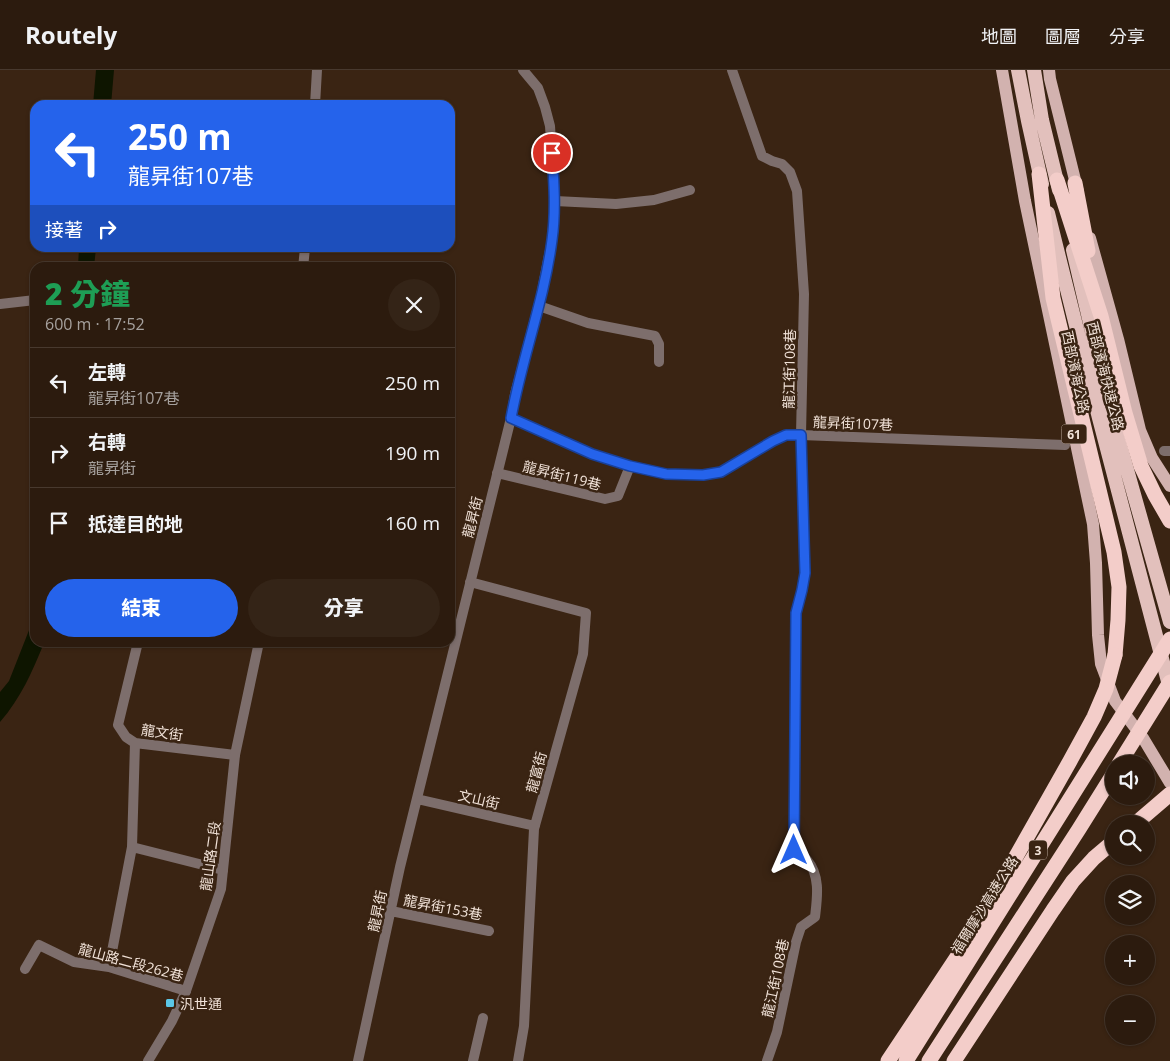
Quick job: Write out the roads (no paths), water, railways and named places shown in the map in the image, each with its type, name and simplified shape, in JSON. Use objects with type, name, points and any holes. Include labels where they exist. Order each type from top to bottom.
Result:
[{"type":"highway","name":"西部濱海快速公路","points":[[1018,70],[1039,174],[1099,418],[1170,689]]},
{"type":"highway","name":"西部濱海快速公路","points":[[1034,70],[1042,120],[1112,413],[1170,622]]},
{"type":"highway","points":[[888,1061],[971,936],[1070,762],[1094,717],[1106,689],[1115,655],[1119,586],[1114,552],[1053,298],[1039,174]]},
{"type":"highway","points":[[1057,180],[1101,316]]},
{"type":"highway","points":[[1075,183],[1101,316],[1125,413],[1141,466],[1170,521]]},
{"type":"highway","name":"福爾摩沙高速公路","points":[[906,1061],[1170,639]]},
{"type":"highway","points":[[1125,755],[1170,682]]},
{"type":"highway","name":"3","points":[[929,1061],[1105,787]]},
{"type":"highway","points":[[1145,815],[1170,794]]},
{"type":"highway","points":[[954,1061],[1068,888],[1094,858],[1105,849]]},
{"type":"main road","name":"西部濱海公路","points":[[1002,70],[1025,201],[1093,524],[1101,664],[1115,700],[1143,738],[1170,783]]},
{"type":"main road","points":[[1049,70],[1075,183],[1118,339],[1140,430],[1152,458],[1170,486]]},
{"type":"street","points":[[315,100],[317,70]]},
{"type":"street","name":"龍昇街","points":[[455,643],[511,418],[515,394],[539,306],[552,240],[555,201],[550,126],[538,88],[523,70]]},
{"type":"street","name":"龍江街108巷","points":[[732,70],[762,156],[782,164],[790,172],[797,191],[804,294],[801,435],[805,573],[796,613],[794,850],[807,861],[814,874],[818,893],[815,917],[801,927],[796,942],[777,1032],[767,1061]]},
{"type":"street","points":[[555,201],[616,204],[654,200],[690,190]]},
{"type":"street","points":[[0,304],[30,301]]},
{"type":"street","points":[[539,306],[588,322],[655,336],[659,344],[659,362]]},
{"type":"street","name":"龍昇街107巷","points":[[511,418],[592,454],[630,466],[666,474],[703,475],[721,472],[786,435],[1065,445]]},
{"type":"street","name":"龍昇街119巷","points":[[497,473],[605,499],[618,496],[630,466]]},
{"type":"street","name":"龍富街","points":[[470,582],[586,613],[583,654],[535,826],[524,1026],[518,1061]]},
{"type":"street","name":"龍文街","points":[[137,647],[118,725],[126,737],[135,743],[235,755]]},
{"type":"street","name":"龍山路二段","points":[[148,1061],[172,1021],[186,991],[221,889],[235,755],[257,647]]},
{"type":"street","name":"龍昇街","points":[[358,1061],[417,799],[454,647]]},
{"type":"street","points":[[109,967],[132,847],[135,743]]},
{"type":"street","name":"文山街","points":[[417,799],[535,826]]},
{"type":"street","points":[[132,847],[223,870]]},
{"type":"street","name":"龍昇街153巷","points":[[391,911],[489,930]]},
{"type":"street","name":"龍山路二段262巷","points":[[25,969],[38,945],[74,962],[109,967],[186,991]]},
{"type":"street","points":[[473,1061],[483,1018]]},
{"type":"place","name":"汎世通","points":[[170,1003]]}]
